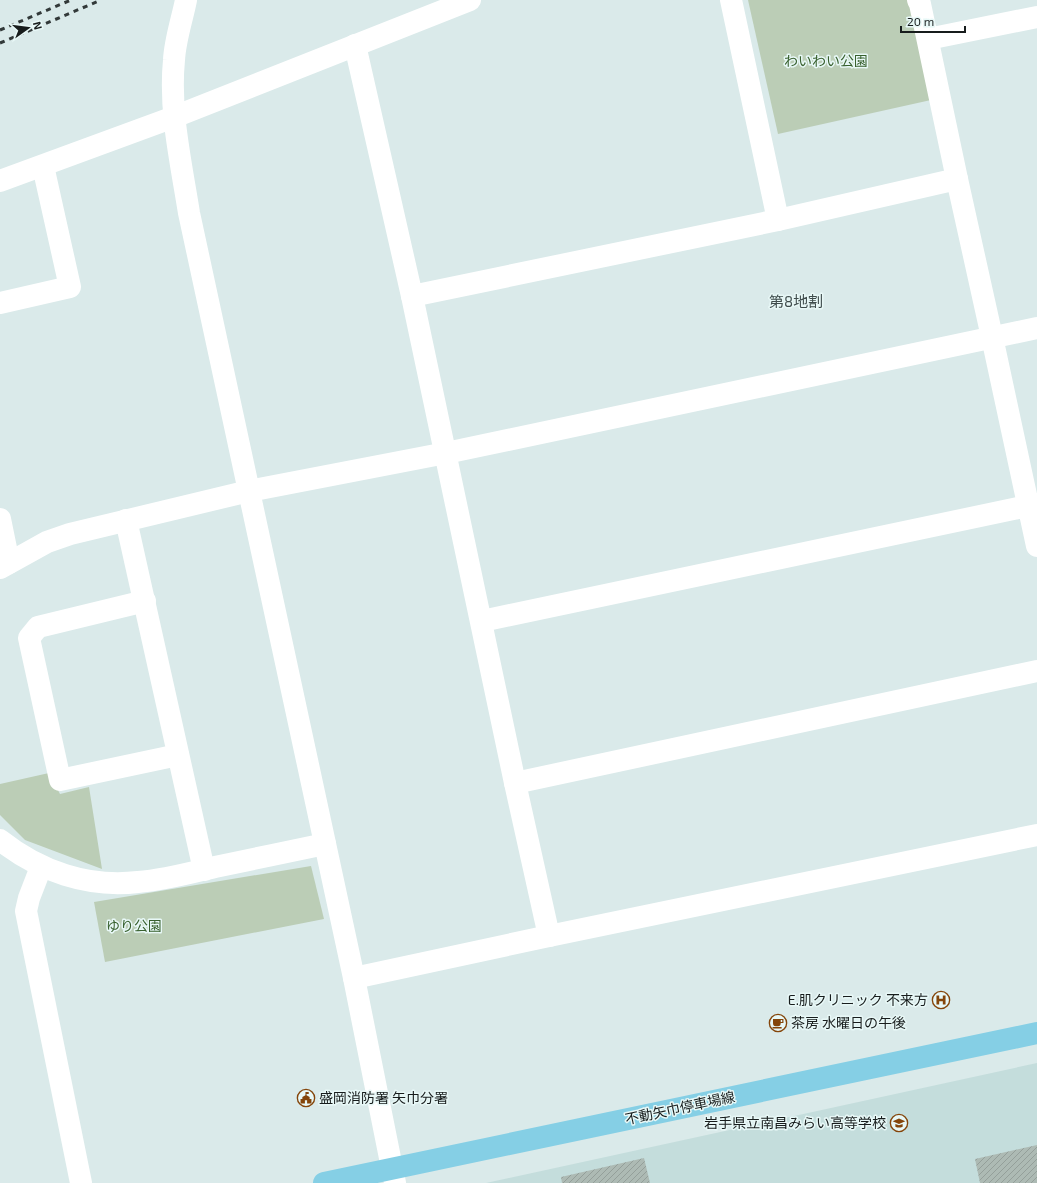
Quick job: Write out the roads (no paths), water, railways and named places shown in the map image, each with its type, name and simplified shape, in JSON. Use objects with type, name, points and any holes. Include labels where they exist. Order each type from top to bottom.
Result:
[{"type":"main road","name":"不動矢巾停車場線","points":[[324,1183],[394,1176],[1037,1033]]},
{"type":"street","points":[[186,0],[174,59],[172,93],[174,117],[189,213],[354,978],[394,1176]]},
{"type":"street","points":[[0,181],[174,117],[355,44],[470,0]]},
{"type":"street","points":[[731,0],[778,220]]},
{"type":"street","points":[[918,0],[928,39],[957,180],[992,337],[1033,504],[1037,546]]},
{"type":"street","points":[[928,39],[1037,17]]},
{"type":"street","points":[[355,44],[412,296],[482,621],[515,783],[549,936]]},
{"type":"street","points":[[0,303],[70,287],[43,166]]},
{"type":"street","points":[[412,296],[778,220],[957,180]]},
{"type":"street","points":[[0,519],[5,565],[47,542],[70,534],[249,491],[446,453],[1037,328]]},
{"type":"street","points":[[482,621],[1033,504]]},
{"type":"street","points":[[126,520],[204,870]]},
{"type":"street","points":[[144,601],[38,627],[30,638],[60,780],[178,755]]},
{"type":"street","points":[[515,783],[1037,671]]},
{"type":"street","points":[[354,978],[1037,835]]},
{"type":"street","points":[[0,840],[14,851],[41,867],[76,879],[109,884],[138,882],[204,870],[325,844]]},
{"type":"street","points":[[41,867],[29,898],[26,911],[81,1183]]},
{"type":"railway","points":[[0,30],[71,0]]},
{"type":"railway","points":[[0,43],[101,0]]},
{"type":"place","name":"E.肌クリニック 不来方","points":[[941,1000]]},
{"type":"place","name":"茶房 水曜日の午後","points":[[778,1023]]},
{"type":"place","name":"盛岡消防署 矢巾分署","points":[[306,1098]]},
{"type":"place","name":"岩手県立南昌みらい高等学校","points":[[899,1123]]},
{"type":"district","name":"第8地割","points":[[796,302]]},
{"type":"park label","name":"わいわい公園","points":[[826,61]]},
{"type":"park label","name":"ゆり公園","points":[[134,926]]}]
